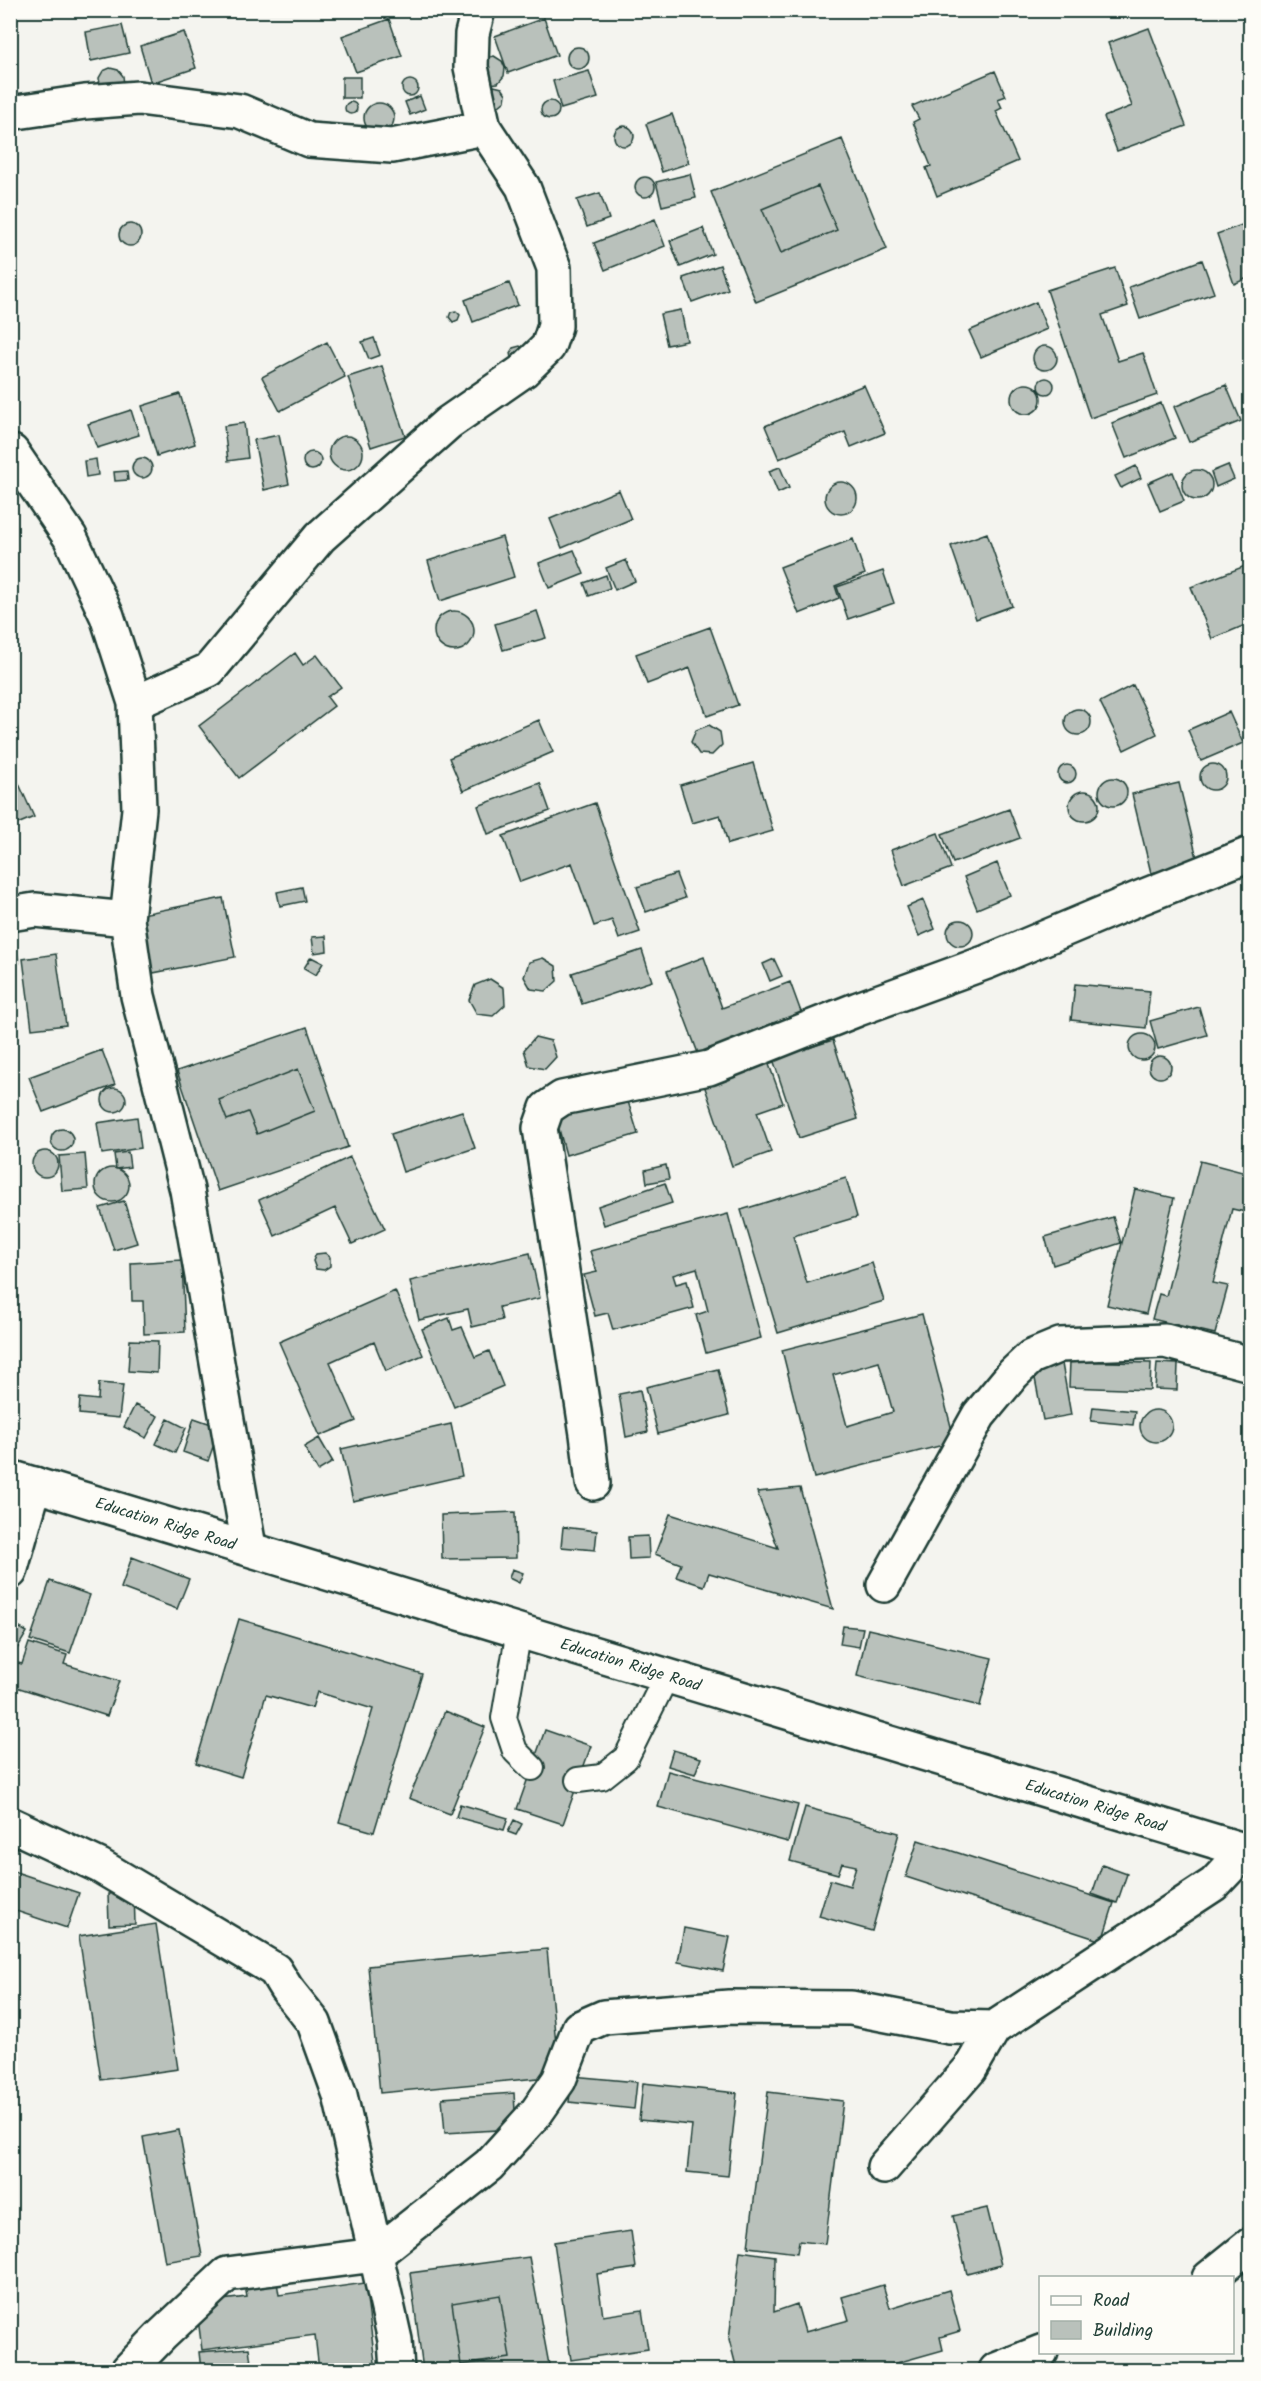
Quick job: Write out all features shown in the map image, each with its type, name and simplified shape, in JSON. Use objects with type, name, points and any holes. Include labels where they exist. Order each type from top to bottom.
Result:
[{"type":"street","points":[[135,703],[209,670],[320,537],[448,423],[523,371],[548,347],[555,326],[554,268],[523,187],[484,128],[471,67],[472,34],[478,10]]},
{"type":"street","points":[[10,113],[85,102],[139,98],[240,111],[309,140],[392,146],[484,128]]},
{"type":"street","points":[[12,452],[70,537],[107,616],[135,703],[139,809],[127,919],[138,996],[187,1190],[249,1547]]},
{"type":"street","points":[[593,1483],[540,1128],[547,1108],[562,1098],[709,1068],[858,1009],[987,962],[1137,898],[1251,854]]},
{"type":"street","points":[[10,914],[35,910],[127,919]]},
{"type":"street","points":[[884,1585],[979,1415],[1013,1374],[1031,1357],[1060,1345],[1165,1341],[1251,1364]]},
{"type":"street","points":[[10,1572],[23,1480]]},
{"type":"street","name":"Education Ridge Road","points":[[23,1480],[1248,1851]]},
{"type":"street","points":[[10,1824],[100,1866],[275,1970],[286,1988],[314,2023],[344,2114],[395,2340],[397,2370]]},
{"type":"street","points":[[884,2168],[970,2069],[994,2028],[1214,1884],[1248,1851]]},
{"type":"street","points":[[128,2370],[227,2274],[375,2255],[489,2165],[536,2113],[559,2080],[579,2028],[604,2017],[729,2007],[851,2008],[950,2026],[994,2028]]},
{"type":"street","points":[[1210,2276],[1251,2245]]},
{"type":"street","points":[[996,2370],[1039,2353]]},
{"type":"lane","points":[[519,1630],[504,1718],[515,1751],[532,1768]]},
{"type":"lane","points":[[578,1780],[602,1777],[626,1758],[667,1675]]},
{"type":"building","points":[[73,10],[102,10],[73,15]]},
{"type":"building","points":[[544,18],[557,55],[508,73],[495,36]]},
{"type":"building","points":[[389,19],[402,56],[356,72],[342,36]]},
{"type":"building","points":[[122,25],[129,53],[91,61],[86,32]]},
{"type":"building","points":[[1149,28],[1186,126],[1117,151],[1104,117],[1132,106],[1108,43]]},
{"type":"building","points":[[184,32],[196,68],[151,83],[140,46]]},
{"type":"building","points":[[578,47],[586,50],[589,58],[586,66],[578,69],[570,66],[567,58],[570,50]]},
{"type":"building","points":[[494,56],[502,61],[505,68],[504,76],[498,83],[489,84],[486,58]]},
{"type":"building","points":[[110,68],[118,70],[123,76],[124,84],[100,86],[99,78],[103,71]]},
{"type":"building","points":[[589,71],[598,98],[561,109],[553,81]]},
{"type":"building","points":[[995,71],[1006,96],[998,99],[1002,108],[996,111],[1018,161],[937,196],[926,168],[931,166],[913,122],[919,119],[912,106]]},
{"type":"building","points":[[342,77],[360,77],[360,98],[342,98]]},
{"type":"building","points":[[410,80],[416,82],[418,88],[416,94],[410,96],[404,94],[402,88],[404,82]]},
{"type":"building","points":[[494,86],[502,88],[506,94],[505,101],[499,106],[491,105],[488,91]]},
{"type":"building","points":[[420,96],[425,109],[410,115],[405,102]]},
{"type":"building","points":[[550,101],[556,104],[559,110],[556,116],[550,119],[544,116],[541,110],[544,104]]},
{"type":"building","points":[[353,102],[357,108],[353,114],[349,114],[345,106]]},
{"type":"building","points":[[379,103],[390,107],[394,118],[390,129],[379,133],[368,129],[364,118],[368,107]]},
{"type":"building","points":[[672,114],[689,163],[662,172],[646,124]]},
{"type":"building","points":[[624,126],[631,129],[634,136],[631,143],[624,146],[617,143],[614,136],[617,129]]},
{"type":"building","points":[[842,139],[887,249],[756,302],[711,192]],"holes":[[[818,186],[837,230],[781,253],[762,209]]]},
{"type":"building","points":[[690,174],[696,198],[662,206],[656,182]]},
{"type":"building","points":[[645,177],[652,180],[655,187],[652,194],[645,197],[638,194],[635,187],[638,180]]},
{"type":"building","points":[[818,186],[837,230],[781,253],[762,209]]},
{"type":"building","points":[[600,193],[609,219],[587,227],[577,200]]},
{"type":"building","points":[[655,219],[665,246],[605,270],[594,243]]},
{"type":"building","points":[[1250,222],[1250,277],[1234,284],[1217,234]]},
{"type":"building","points":[[130,224],[140,231],[141,235],[134,245],[130,246],[120,239],[119,235],[126,225]]},
{"type":"building","points":[[703,228],[713,254],[680,267],[670,241]]},
{"type":"building","points":[[1202,260],[1214,293],[1140,319],[1129,287]]},
{"type":"building","points":[[720,265],[728,289],[692,302],[683,278]]},
{"type":"building","points":[[1115,268],[1128,306],[1102,315],[1118,361],[1143,353],[1157,395],[1090,418],[1047,290]]},
{"type":"building","points":[[509,283],[518,305],[473,322],[465,300]]},
{"type":"building","points":[[1036,302],[1047,329],[981,357],[969,331]]},
{"type":"building","points":[[681,310],[687,341],[667,345],[660,314]]},
{"type":"building","points":[[456,311],[460,315],[458,320],[453,322],[449,317],[451,312]]},
{"type":"building","points":[[374,338],[380,355],[369,359],[362,342]]},
{"type":"building","points":[[327,342],[345,377],[280,411],[262,377]]},
{"type":"building","points":[[520,346],[525,350],[516,362],[511,358],[510,353],[513,348]]},
{"type":"building","points":[[1045,346],[1050,347],[1056,353],[1056,363],[1050,369],[1045,370],[1040,369],[1034,363],[1033,358],[1034,353],[1040,347]]},
{"type":"building","points":[[382,366],[405,436],[371,447],[348,377]]},
{"type":"building","points":[[1043,378],[1049,378],[1054,386],[1052,392],[1043,394],[1038,389],[1038,383]]},
{"type":"building","points":[[1026,384],[1037,388],[1041,399],[1037,410],[1026,414],[1015,410],[1011,399],[1015,388]]},
{"type":"building","points":[[864,385],[885,433],[851,447],[845,432],[779,459],[765,426]]},
{"type":"building","points":[[1226,385],[1241,421],[1189,442],[1174,407]]},
{"type":"building","points":[[180,394],[195,444],[157,456],[142,406]]},
{"type":"building","points":[[1161,403],[1175,438],[1126,458],[1112,423]]},
{"type":"building","points":[[131,410],[139,435],[97,448],[88,424]]},
{"type":"building","points":[[244,423],[248,458],[228,461],[224,426]]},
{"type":"building","points":[[279,435],[289,484],[264,490],[254,440]]},
{"type":"building","points":[[346,436],[358,441],[363,453],[358,465],[346,470],[334,465],[329,453],[334,441]]},
{"type":"building","points":[[312,452],[320,457],[321,461],[316,469],[312,470],[304,465],[303,461],[308,453]]},
{"type":"building","points":[[142,458],[149,461],[152,468],[149,475],[142,478],[135,475],[132,468],[135,461]]},
{"type":"building","points":[[96,459],[98,475],[86,477],[84,461]]},
{"type":"building","points":[[1228,465],[1234,479],[1216,487],[1211,472]]},
{"type":"building","points":[[1136,466],[1141,478],[1121,488],[1115,476]]},
{"type":"building","points":[[780,467],[789,488],[778,493],[769,471]]},
{"type":"building","points":[[1197,470],[1208,474],[1212,485],[1208,496],[1197,500],[1186,496],[1182,485],[1186,474]]},
{"type":"building","points":[[127,471],[128,480],[115,481],[114,472]]},
{"type":"building","points":[[1173,472],[1184,501],[1160,511],[1148,483]]},
{"type":"building","points":[[841,482],[852,487],[857,498],[852,509],[841,514],[830,509],[825,498],[830,487]]},
{"type":"building","points":[[619,490],[631,519],[562,548],[550,519]]},
{"type":"building","points":[[987,533],[1012,606],[976,619],[951,546]]},
{"type":"building","points":[[502,537],[514,577],[440,601],[428,561]]},
{"type":"building","points":[[853,539],[865,574],[835,586],[839,598],[799,614],[780,567]]},
{"type":"building","points":[[574,550],[584,574],[549,588],[539,563]]},
{"type":"building","points":[[626,560],[635,581],[615,590],[606,568]]},
{"type":"building","points":[[1250,564],[1250,623],[1212,639],[1191,587]]},
{"type":"building","points":[[883,571],[894,603],[848,619],[837,587]]},
{"type":"building","points":[[606,575],[610,588],[589,596],[584,583]]},
{"type":"building","points":[[454,611],[468,617],[474,631],[468,645],[454,651],[440,645],[434,631],[440,617]]},
{"type":"building","points":[[537,611],[546,638],[503,650],[495,624]]},
{"type":"building","points":[[710,627],[738,705],[707,716],[690,668],[647,684],[636,654]]},
{"type":"building","points":[[295,653],[303,665],[317,655],[341,687],[327,697],[334,706],[239,778],[199,726]]},
{"type":"building","points":[[1133,685],[1157,734],[1124,750],[1100,702]]},
{"type":"building","points":[[1078,709],[1087,713],[1091,722],[1087,731],[1078,735],[1069,731],[1065,722],[1069,713]]},
{"type":"building","points":[[1229,712],[1243,743],[1201,761],[1188,730]]},
{"type":"building","points":[[539,720],[553,752],[463,791],[449,758]]},
{"type":"building","points":[[709,725],[720,732],[722,745],[712,755],[699,754],[691,742],[696,730]]},
{"type":"building","points":[[753,763],[773,831],[728,844],[720,815],[692,823],[680,785]]},
{"type":"building","points":[[10,764],[34,817],[10,827]]},
{"type":"building","points":[[1213,764],[1222,768],[1226,777],[1222,786],[1213,790],[1204,786],[1200,777],[1204,768]]},
{"type":"building","points":[[1067,765],[1075,770],[1076,774],[1071,782],[1067,783],[1059,778],[1058,774],[1063,766]]},
{"type":"building","points":[[1113,778],[1123,782],[1127,792],[1123,802],[1113,806],[1103,802],[1099,792],[1103,782]]},
{"type":"building","points":[[540,783],[550,811],[488,834],[478,806]]},
{"type":"building","points":[[1179,783],[1198,862],[1151,873],[1132,794]]},
{"type":"building","points":[[1084,791],[1094,796],[1099,806],[1094,816],[1084,821],[1074,816],[1069,806],[1074,796]]},
{"type":"building","points":[[595,803],[640,932],[619,939],[612,920],[594,926],[572,863],[520,882],[503,836]]},
{"type":"building","points":[[1009,809],[1020,838],[953,863],[942,834]]},
{"type":"building","points":[[938,833],[951,868],[904,886],[891,850]]},
{"type":"building","points":[[997,863],[1010,895],[977,909],[964,877]]},
{"type":"building","points":[[676,874],[685,898],[646,912],[637,887]]},
{"type":"building","points":[[302,887],[305,901],[280,906],[277,892]]},
{"type":"building","points":[[223,898],[235,957],[153,973],[142,914]]},
{"type":"building","points":[[923,900],[935,929],[919,936],[907,907]]},
{"type":"building","points":[[960,920],[969,924],[973,933],[969,942],[960,946],[951,942],[947,933],[951,924]]},
{"type":"building","points":[[326,936],[327,951],[314,953],[312,937]]},
{"type":"building","points":[[14,937],[19,963],[10,965],[10,938]]},
{"type":"building","points":[[642,950],[652,981],[582,1004],[572,973]]},
{"type":"building","points":[[56,954],[66,1025],[32,1029],[23,959]]},
{"type":"building","points":[[311,957],[323,963],[316,975],[304,968]]},
{"type":"building","points":[[704,957],[722,1008],[790,982],[805,1023],[701,1061],[667,971]]},
{"type":"building","points":[[543,958],[556,966],[557,981],[546,991],[531,989],[524,977],[529,962]]},
{"type":"building","points":[[774,959],[782,976],[770,981],[763,964]]},
{"type":"building","points":[[490,979],[504,988],[505,1005],[493,1016],[477,1014],[469,1000],[475,985]]},
{"type":"building","points":[[1075,984],[1150,991],[1146,1028],[1071,1020]]},
{"type":"building","points":[[1199,1007],[1207,1035],[1158,1049],[1150,1021]]},
{"type":"building","points":[[307,1027],[348,1147],[218,1191],[177,1071]],"holes":[[[298,1069],[315,1111],[257,1134],[248,1112],[227,1120],[219,1100]]]},
{"type":"building","points":[[1142,1034],[1151,1038],[1155,1047],[1151,1056],[1142,1060],[1133,1056],[1129,1047],[1133,1038]]},
{"type":"building","points":[[535,1037],[551,1041],[556,1057],[545,1069],[529,1066],[524,1050]]},
{"type":"building","points":[[833,1040],[858,1119],[799,1138],[773,1059]]},
{"type":"building","points":[[102,1050],[115,1085],[43,1112],[29,1077]]},
{"type":"building","points":[[1160,1056],[1168,1059],[1171,1067],[1168,1075],[1160,1078],[1152,1075],[1149,1067],[1152,1059]]},
{"type":"building","points":[[767,1059],[783,1103],[757,1112],[771,1152],[732,1166],[703,1082]]},
{"type":"building","points":[[298,1069],[315,1111],[257,1134],[248,1112],[227,1120],[219,1100]]},
{"type":"building","points":[[114,1088],[119,1089],[125,1095],[125,1105],[119,1111],[114,1112],[109,1111],[103,1105],[102,1100],[103,1095],[109,1089]]},
{"type":"building","points":[[627,1098],[638,1134],[566,1155],[556,1118]]},
{"type":"building","points":[[462,1111],[475,1148],[403,1172],[391,1134]]},
{"type":"building","points":[[137,1117],[141,1148],[102,1154],[97,1123]]},
{"type":"building","points":[[62,1129],[72,1136],[73,1140],[66,1150],[62,1151],[52,1144],[51,1140],[58,1130]]},
{"type":"building","points":[[45,1151],[54,1155],[58,1164],[54,1173],[45,1177],[36,1173],[32,1164],[36,1155]]},
{"type":"building","points":[[128,1152],[130,1167],[116,1169],[114,1154]]},
{"type":"building","points":[[85,1154],[88,1189],[62,1191],[59,1156]]},
{"type":"building","points":[[350,1157],[385,1229],[352,1244],[335,1208],[275,1236],[259,1200]]},
{"type":"building","points":[[1200,1161],[1250,1174],[1250,1213],[1232,1209],[1213,1283],[1228,1286],[1215,1334],[1152,1319],[1159,1294],[1166,1296]]},
{"type":"building","points":[[666,1165],[669,1179],[647,1183],[645,1170]]},
{"type":"building","points":[[112,1168],[124,1173],[129,1185],[124,1197],[112,1202],[100,1197],[95,1185],[100,1173]]},
{"type":"building","points":[[846,1178],[857,1217],[793,1236],[807,1283],[872,1263],[884,1301],[778,1333],[741,1210]]},
{"type":"building","points":[[665,1183],[672,1203],[604,1225],[598,1206]]},
{"type":"building","points":[[1135,1189],[1174,1198],[1146,1314],[1107,1305]]},
{"type":"building","points":[[124,1201],[137,1243],[114,1250],[100,1208]]},
{"type":"building","points":[[728,1214],[761,1338],[706,1353],[696,1315],[708,1311],[697,1268],[673,1275],[676,1284],[687,1281],[694,1308],[613,1330],[608,1313],[595,1316],[584,1275],[597,1272],[590,1251]]},
{"type":"building","points":[[1113,1217],[1121,1243],[1053,1265],[1045,1237]]},
{"type":"building","points":[[325,1253],[330,1257],[330,1266],[324,1270],[316,1269],[313,1261],[316,1254]]},
{"type":"building","points":[[530,1253],[540,1298],[499,1307],[502,1320],[472,1327],[468,1309],[419,1320],[410,1281]]},
{"type":"building","points":[[182,1260],[185,1332],[144,1334],[143,1301],[132,1301],[131,1263]]},
{"type":"building","points":[[395,1291],[423,1355],[386,1371],[374,1342],[330,1362],[356,1421],[320,1436],[279,1342]]},
{"type":"building","points":[[922,1314],[955,1442],[814,1478],[782,1350]],"holes":[[[879,1362],[893,1412],[847,1426],[833,1375]]]},
{"type":"building","points":[[449,1318],[453,1330],[462,1327],[475,1357],[489,1351],[503,1386],[454,1407],[422,1329]]},
{"type":"building","points":[[130,1340],[158,1341],[157,1373],[128,1371]]},
{"type":"building","points":[[1061,1358],[1071,1415],[1043,1420],[1032,1363]]},
{"type":"building","points":[[1070,1361],[1151,1363],[1150,1390],[1069,1387]]},
{"type":"building","points":[[1157,1363],[1178,1364],[1177,1390],[1155,1389]]},
{"type":"building","points":[[718,1369],[729,1415],[658,1434],[646,1387]]},
{"type":"building","points":[[99,1383],[123,1385],[119,1418],[79,1414],[80,1398],[98,1400]]},
{"type":"building","points":[[640,1390],[648,1432],[626,1437],[619,1394]]},
{"type":"building","points":[[135,1405],[158,1416],[146,1438],[124,1427]]},
{"type":"building","points":[[1093,1407],[1135,1411],[1133,1425],[1091,1421]]},
{"type":"building","points":[[1156,1410],[1167,1415],[1172,1426],[1167,1437],[1156,1442],[1145,1437],[1140,1426],[1145,1415]]},
{"type":"building","points":[[194,1418],[220,1427],[208,1461],[183,1452]]},
{"type":"building","points":[[168,1419],[186,1428],[175,1453],[156,1444]]},
{"type":"building","points":[[451,1424],[462,1476],[353,1501],[341,1449]]},
{"type":"building","points":[[319,1438],[333,1462],[318,1471],[304,1447]]},
{"type":"building","points":[[800,1488],[833,1609],[709,1573],[704,1586],[676,1577],[681,1564],[655,1554],[670,1514],[778,1548],[757,1492]]},
{"type":"building","points":[[515,1512],[516,1558],[442,1559],[441,1515]]},
{"type":"building","points":[[563,1527],[597,1531],[595,1550],[561,1547]]},
{"type":"building","points":[[648,1536],[649,1558],[629,1559],[628,1537]]},
{"type":"building","points":[[132,1557],[189,1579],[177,1609],[121,1588]]},
{"type":"building","points":[[512,1569],[523,1573],[519,1583],[509,1578]]},
{"type":"building","points":[[50,1581],[90,1595],[70,1653],[30,1640]]},
{"type":"building","points":[[239,1619],[422,1674],[374,1832],[339,1822],[373,1709],[317,1692],[312,1708],[266,1695],[241,1777],[196,1763]]},
{"type":"building","points":[[13,1624],[27,1632],[14,1654],[10,1652],[10,1628]]},
{"type":"building","points":[[843,1626],[863,1628],[859,1647],[840,1644]]},
{"type":"building","points":[[868,1629],[992,1658],[980,1706],[857,1676]]},
{"type":"building","points":[[29,1643],[67,1655],[64,1664],[119,1681],[107,1716],[10,1685],[10,1661],[22,1664]]},
{"type":"building","points":[[445,1711],[485,1727],[450,1814],[409,1798]]},
{"type":"building","points":[[545,1730],[591,1746],[563,1824],[517,1809]]},
{"type":"building","points":[[673,1750],[701,1758],[695,1774],[668,1766]]},
{"type":"building","points":[[668,1771],[798,1805],[788,1842],[658,1807]]},
{"type":"building","points":[[460,1804],[508,1818],[504,1830],[456,1817]]},
{"type":"building","points":[[805,1807],[899,1833],[872,1931],[819,1916],[830,1880],[850,1886],[856,1866],[842,1863],[838,1874],[790,1861]]},
{"type":"building","points":[[514,1820],[522,1824],[516,1835],[508,1832]]},
{"type":"building","points":[[918,1840],[1114,1903],[1102,1941],[906,1877]]},
{"type":"building","points":[[1102,1865],[1127,1874],[1117,1903],[1092,1894]]},
{"type":"building","points":[[10,1870],[79,1893],[67,1928],[10,1909]]},
{"type":"building","points":[[134,1892],[135,1924],[109,1925],[108,1894]]},
{"type":"building","points":[[156,1924],[178,2069],[101,2080],[79,1936]]},
{"type":"building","points":[[684,1928],[730,1937],[723,1971],[678,1962]]},
{"type":"building","points":[[547,1949],[559,2076],[380,2093],[368,1966]]},
{"type":"building","points":[[572,2076],[637,2082],[634,2109],[569,2102]]},
{"type":"building","points":[[643,2083],[737,2093],[728,2176],[687,2172],[692,2125],[639,2120]]},
{"type":"building","points":[[768,2092],[843,2101],[825,2244],[799,2241],[797,2253],[748,2247]]},
{"type":"building","points":[[514,2093],[516,2129],[445,2133],[442,2098]]},
{"type":"building","points":[[179,2130],[202,2256],[165,2262],[143,2137]]},
{"type":"building","points":[[987,2208],[1001,2265],[967,2274],[953,2216]]},
{"type":"building","points":[[631,2231],[636,2268],[597,2274],[603,2316],[642,2310],[648,2349],[571,2360],[554,2242]]},
{"type":"building","points":[[740,2251],[775,2256],[774,2312],[797,2304],[805,2332],[849,2320],[842,2297],[883,2285],[890,2308],[949,2290],[960,2331],[940,2337],[943,2350],[872,2370],[737,2370],[729,2339]]},
{"type":"building","points":[[529,2257],[550,2370],[423,2370],[410,2273]],"holes":[[[500,2295],[510,2358],[461,2365],[452,2303]]]},
{"type":"building","points":[[277,2282],[279,2295],[365,2283],[376,2370],[319,2370],[315,2335],[202,2350],[196,2303],[247,2297],[245,2286]]},
{"type":"building","points":[[500,2295],[510,2358],[461,2365],[452,2303]]},
{"type":"building","points":[[249,2348],[252,2370],[201,2370],[199,2352]]}]
